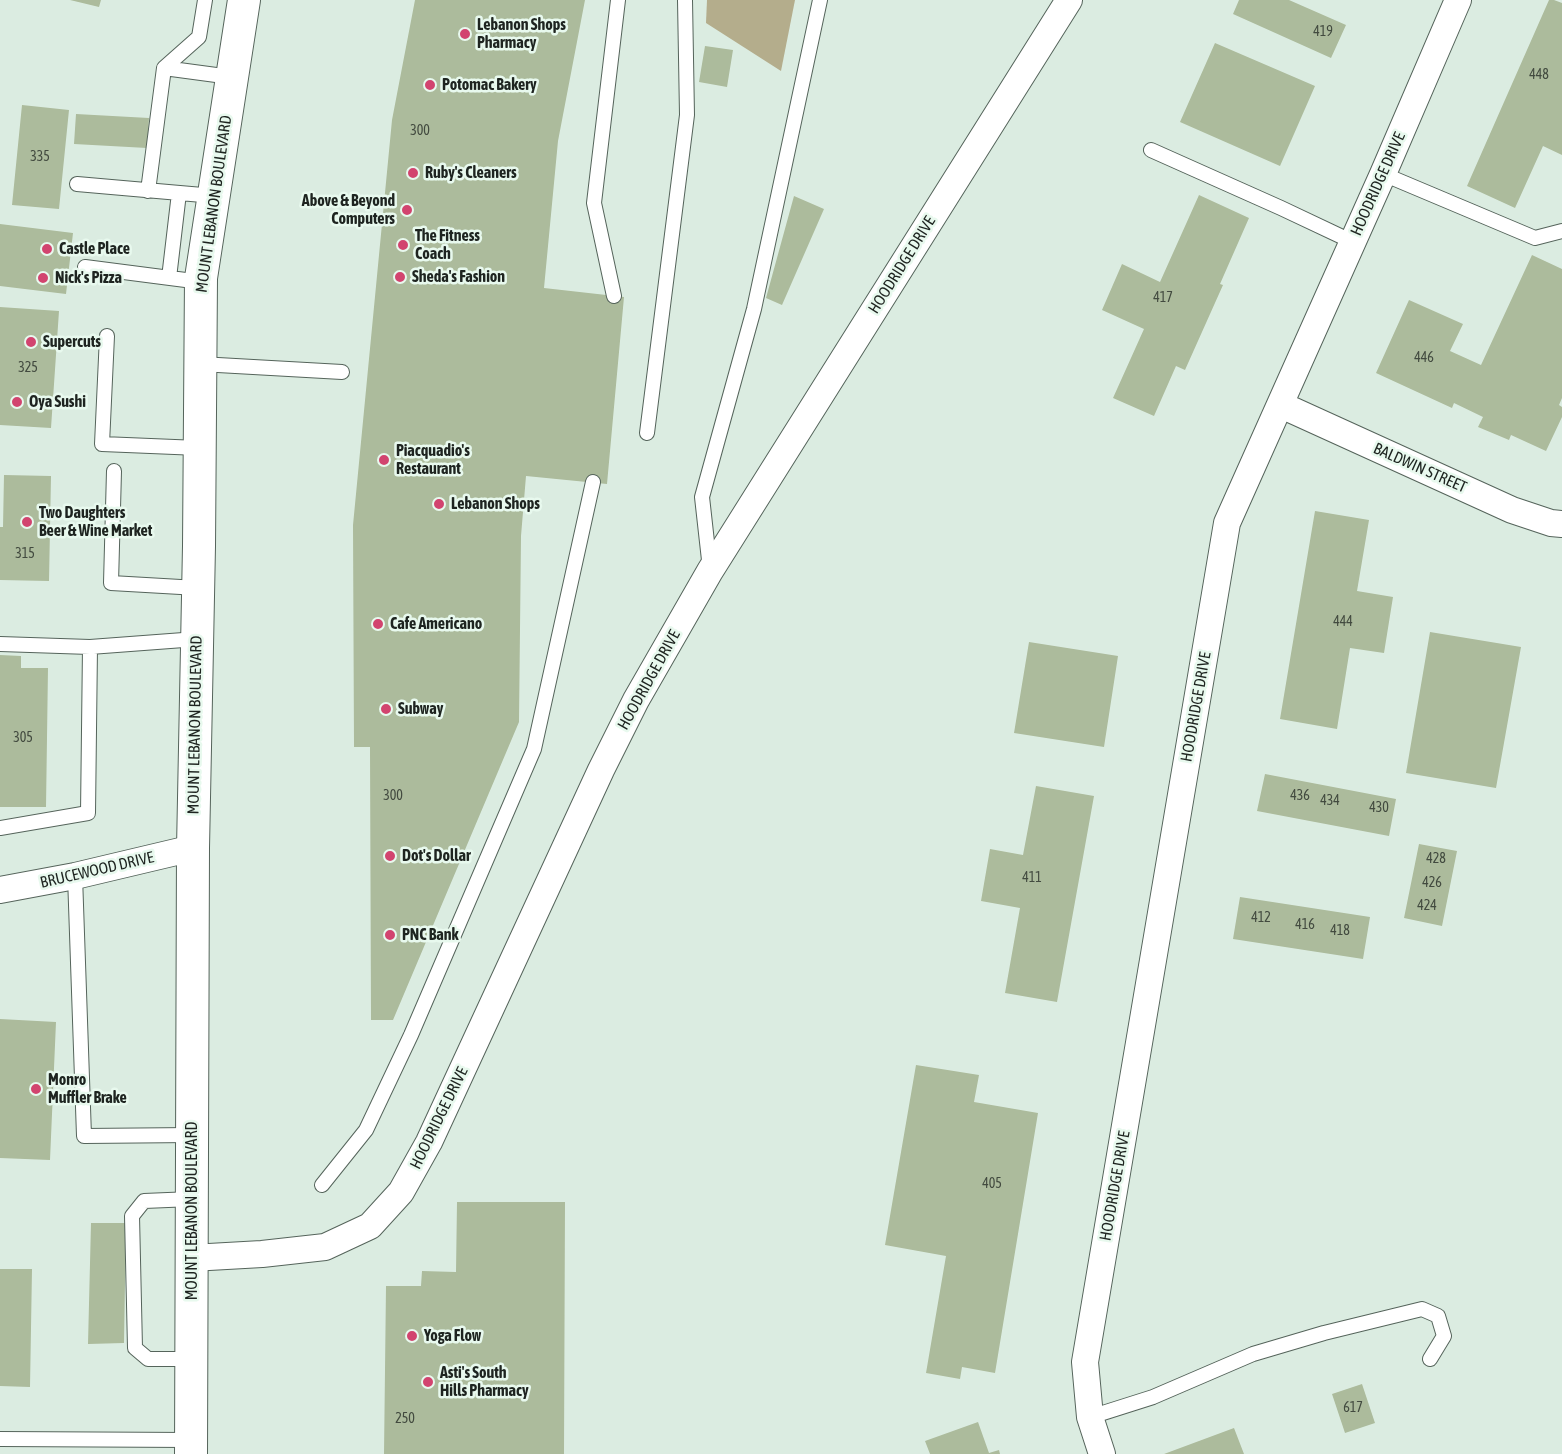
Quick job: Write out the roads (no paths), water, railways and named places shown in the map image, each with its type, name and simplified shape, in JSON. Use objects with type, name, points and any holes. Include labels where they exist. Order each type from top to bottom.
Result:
[{"type":"street","name":"HOODRIDGE DRIVE","points":[[191,1258],[262,1254],[325,1247],[370,1226],[401,1192],[429,1142],[636,700],[710,571],[1069,0]]},
{"type":"street","name":"HOODRIDGE DRIVE","points":[[1102,1454],[1090,1418],[1085,1362],[1227,523],[1458,0]]},
{"type":"street","name":"MOUNT LEBANON BOULEVARD","points":[[191,1447],[193,848],[201,278],[241,1]]},
{"type":"street","name":"BALDWIN STREET","points":[[1281,405],[1512,510],[1551,523],[1562,524]]},
{"type":"street","name":"BRUCEWOOD DRIVE","points":[[0,890],[75,876],[193,848]]},
{"type":"lane","points":[[147,190],[164,68],[199,38],[205,0]]},
{"type":"lane","points":[[614,296],[594,203],[618,0]]},
{"type":"lane","points":[[647,433],[687,115],[685,0]]},
{"type":"lane","points":[[710,571],[702,497],[754,309],[820,0]]},
{"type":"lane","points":[[164,68],[231,76]]},
{"type":"lane","points":[[1151,150],[1353,242]]},
{"type":"lane","points":[[1383,174],[1535,238],[1562,231]]},
{"type":"lane","points":[[76,184],[214,196]]},
{"type":"lane","points":[[169,278],[179,193]]},
{"type":"lane","points":[[85,267],[201,282]]},
{"type":"lane","points":[[107,336],[102,444],[199,448]]},
{"type":"lane","points":[[200,364],[342,372]]},
{"type":"lane","points":[[114,471],[111,583],[198,588]]},
{"type":"lane","points":[[322,1185],[366,1130],[411,1035],[534,749],[593,482]]},
{"type":"lane","points":[[0,644],[90,647],[197,639]]},
{"type":"lane","points":[[0,828],[88,813],[90,647]]},
{"type":"lane","points":[[75,876],[84,1136],[192,1135]]},
{"type":"lane","points":[[191,1359],[148,1359],[135,1348],[132,1216],[144,1201],[192,1199]]},
{"type":"lane","points":[[1090,1418],[1153,1397],[1253,1354],[1422,1309],[1438,1316],[1444,1336],[1430,1359]]},
{"type":"lane","points":[[0,1439],[191,1447]]},
{"type":"place","name":"Lebanon Shops Pharmacy","points":[[465,34]]},
{"type":"place","name":"Potomac Bakery","points":[[430,85]]},
{"type":"place","name":"Ruby's Cleaners","points":[[413,173]]},
{"type":"place","name":"Above & Beyond Computers","points":[[407,210]]},
{"type":"place","name":"The Fitness Coach","points":[[403,245]]},
{"type":"place","name":"Castle Place","points":[[47,249]]},
{"type":"place","name":"Sheda's Fashion","points":[[400,277]]},
{"type":"place","name":"Nick's Pizza","points":[[43,278]]},
{"type":"place","name":"Supercuts","points":[[31,342]]},
{"type":"place","name":"Oya Sushi","points":[[17,402]]},
{"type":"place","name":"Piacquadio's Restaurant","points":[[384,460]]},
{"type":"place","name":"Lebanon Shops","points":[[439,504]]},
{"type":"place","name":"Two Daughters Beer & Wine Market","points":[[27,522]]},
{"type":"place","name":"Cafe Americano","points":[[378,624]]},
{"type":"place","name":"Subway","points":[[386,709]]},
{"type":"place","name":"Dot's Dollar","points":[[390,856]]},
{"type":"place","name":"PNC Bank","points":[[390,935]]},
{"type":"place","name":"Monro Muffler Brake","points":[[36,1089]]},
{"type":"place","name":"Yoga Flow","points":[[412,1336]]},
{"type":"place","name":"Asti's South Hills Pharmacy","points":[[428,1382]]}]
